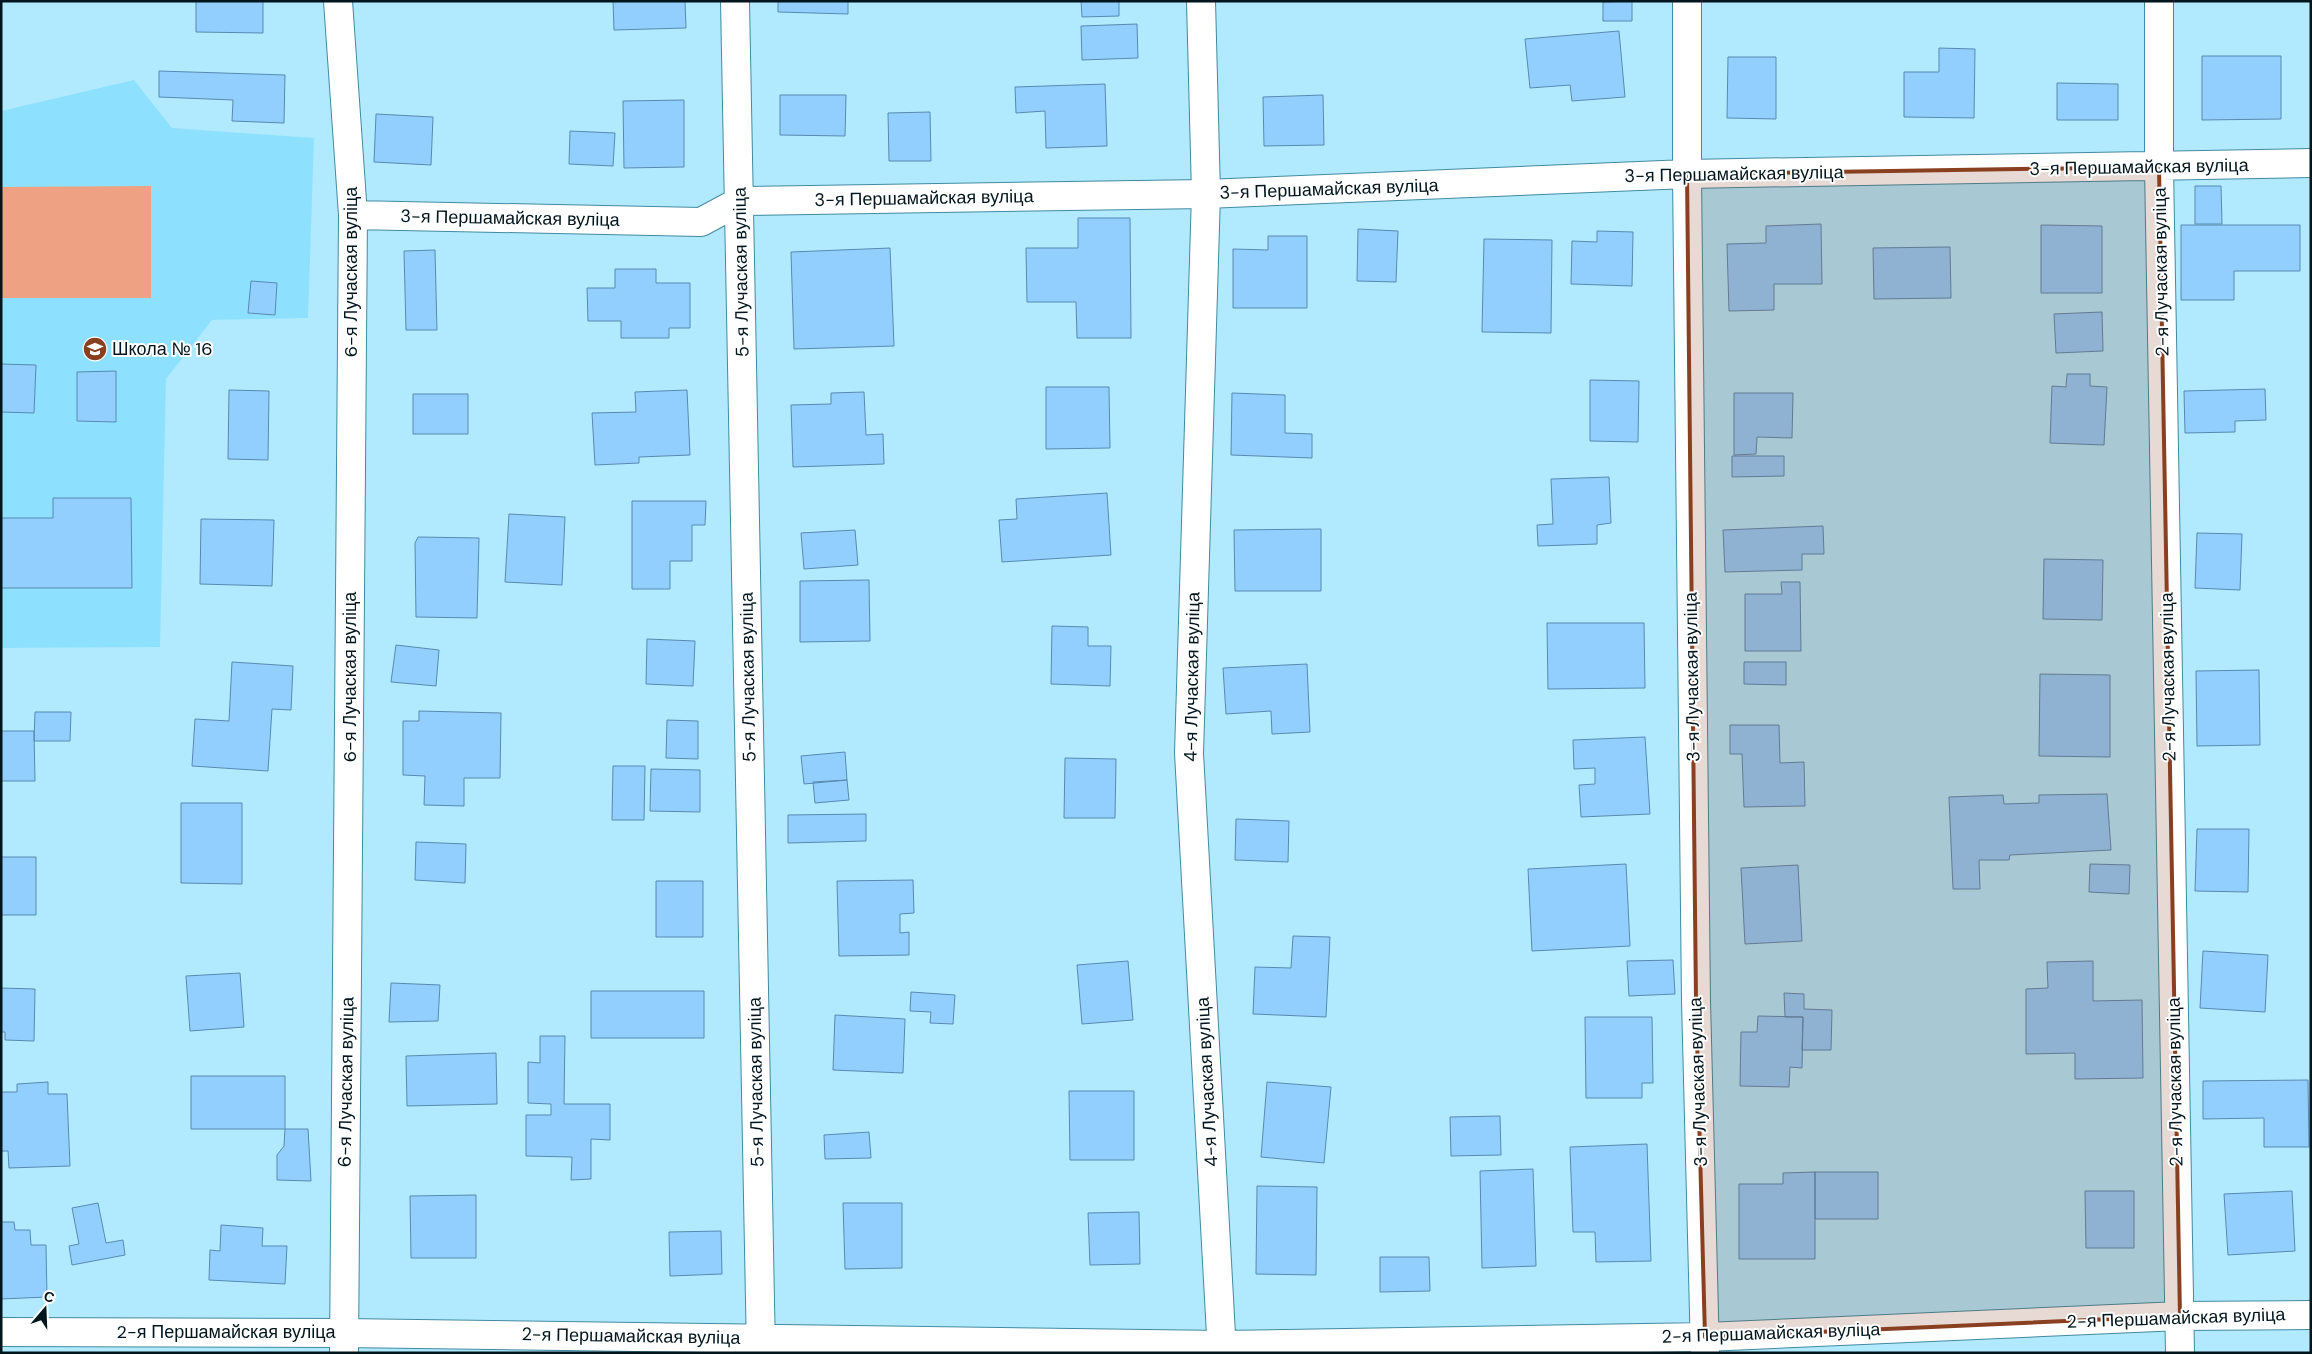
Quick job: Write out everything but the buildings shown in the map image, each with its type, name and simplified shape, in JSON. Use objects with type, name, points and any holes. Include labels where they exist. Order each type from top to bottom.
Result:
[{"type":"street","name":"6-я Лучаская вуліца","points":[[338,1],[353,214],[344,1343]]},
{"type":"street","name":"5-я Лучаская вуліца","points":[[735,1],[761,1345]]},
{"type":"street","name":"4-я Лучаская вуліца","points":[[1201,1],[1206,194],[1189,753],[1222,1349]]},
{"type":"street","name":"3-я Лучаская вуліца","points":[[1687,1],[1686,174],[1696,1001],[1705,1345]]},
{"type":"street","name":"2-я Лучаская вуліца","points":[[2159,1],[2159,167],[2180,1353]]},
{"type":"street","name":"3-я Першамайская вуліца","points":[[353,214],[701,222],[740,201],[1206,194],[1686,174],[2311,163]]},
{"type":"street","name":"2-я Першамайская вуліца","points":[[1,1332],[344,1343],[1222,1349],[1705,1345],[2180,1316],[2311,1315]]},
{"type":"highlighted area","points":[[2159,167],[2180,1316],[1705,1337],[1696,1001],[1687,174]]},
{"type":"shaded area","name":"Школа № 16","points":[[134,80],[172,128],[314,138],[308,318],[212,320],[166,379],[160,647],[1,648],[1,111]]},
{"type":"shaded area","points":[[151,186],[151,298],[1,298],[1,187]]},
{"type":"place","name":"Школа № 16","points":[[95,349]]}]
